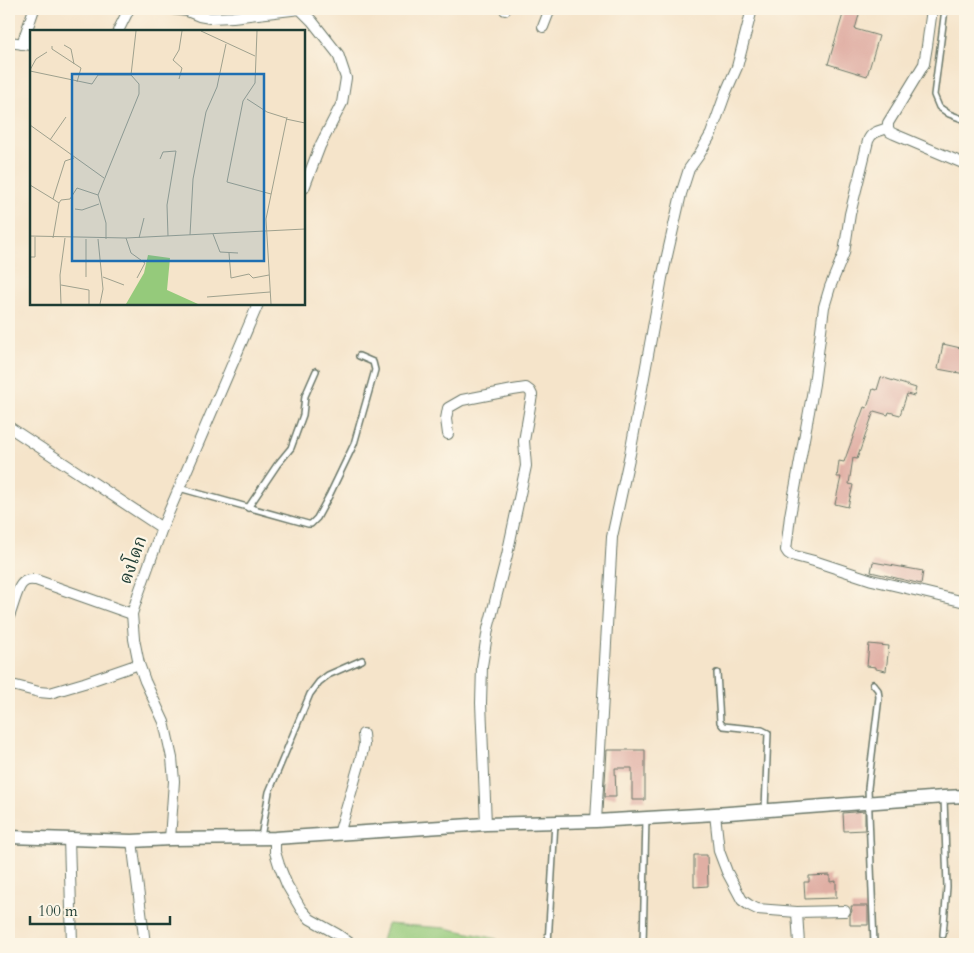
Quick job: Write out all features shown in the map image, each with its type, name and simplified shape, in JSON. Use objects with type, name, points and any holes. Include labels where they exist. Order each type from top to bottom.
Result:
[{"type":"street","points":[[9,42],[27,44],[34,9]]},
{"type":"street","points":[[118,30],[129,9]]},
{"type":"street","points":[[172,9],[187,11],[210,18],[300,9],[338,54],[346,78],[342,103],[320,146],[305,185]]},
{"type":"street","points":[[543,27],[550,9]]},
{"type":"street","points":[[596,820],[612,536],[630,454],[662,278],[681,194],[689,169],[711,134],[737,67],[752,9]]},
{"type":"street","points":[[932,9],[924,64],[888,123],[888,128],[894,134],[965,164]]},
{"type":"street","points":[[888,128],[873,133],[868,141],[850,214],[844,254],[824,307],[814,384],[790,516],[786,550],[791,555],[872,580],[965,602]]},
{"type":"street","name":"ดงโดก","points":[[170,839],[174,781],[172,758],[164,722],[139,664],[132,614],[162,528],[258,305]]},
{"type":"street","points":[[448,434],[446,419],[448,408],[462,400],[526,388],[532,395],[524,440],[526,466],[507,555],[488,629],[482,666],[481,704],[486,824]]},
{"type":"street","points":[[9,427],[162,528]]},
{"type":"street","points":[[9,616],[19,588],[27,580],[36,580],[132,614]]},
{"type":"street","points":[[16,686],[50,693],[139,664]]},
{"type":"street","points":[[339,834],[361,758],[364,745],[363,734]]},
{"type":"street","points":[[9,837],[132,841],[274,838],[486,824],[715,814],[965,796]]},
{"type":"street","points":[[715,814],[719,852],[742,900],[757,910],[797,912],[845,911]]},
{"type":"street","points":[[68,838],[72,944]]},
{"type":"street","points":[[274,838],[275,852],[279,865],[287,885],[301,909],[310,919],[351,944]]},
{"type":"street","points":[[132,841],[145,944]]},
{"type":"street","points":[[797,912],[799,944]]},
{"type":"lane","points":[[945,9],[934,95],[939,107],[949,114],[965,120]]},
{"type":"lane","points":[[179,488],[311,524],[317,518],[329,496],[354,444],[375,370],[372,362],[359,356]]},
{"type":"lane","points":[[248,508],[291,448],[306,396],[316,371]]},
{"type":"lane","points":[[261,838],[269,792],[310,694],[319,682],[328,675],[362,660]]},
{"type":"lane","points":[[717,673],[721,724],[723,726],[762,730],[768,734],[766,810]]},
{"type":"lane","points":[[873,684],[878,690],[879,697],[868,788],[874,944]]},
{"type":"lane","points":[[944,797],[947,887],[944,934]]},
{"type":"lane","points":[[643,944],[646,818]]},
{"type":"lane","points":[[548,944],[555,822]]},
{"type":"green space","points":[[387,924],[446,928],[497,939],[496,944],[381,944]]},
{"type":"building","points":[[844,11],[859,15],[855,29],[879,36],[867,76],[828,64]]},
{"type":"building","points":[[943,344],[965,349],[965,374],[938,369]]},
{"type":"building","points":[[881,377],[916,388],[914,396],[907,394],[900,415],[889,412],[888,415],[874,411],[857,459],[853,458],[849,484],[853,485],[848,507],[835,504],[841,477],[837,477],[839,461],[844,462],[864,407],[867,408],[873,389],[877,390]]},
{"type":"building","points":[[873,562],[923,571],[921,584],[871,572]]},
{"type":"building","points":[[869,644],[889,646],[886,671],[867,666]]},
{"type":"building","points":[[607,750],[645,750],[645,800],[632,800],[632,768],[615,768],[616,797],[604,797]]},
{"type":"building","points":[[865,811],[865,830],[844,831],[843,813]]},
{"type":"building","points":[[694,855],[707,855],[708,886],[694,887]]},
{"type":"building","points":[[830,875],[830,882],[836,881],[836,898],[805,899],[804,882],[809,882],[809,876]]},
{"type":"building","points":[[851,906],[868,906],[868,925],[850,925]]}]
